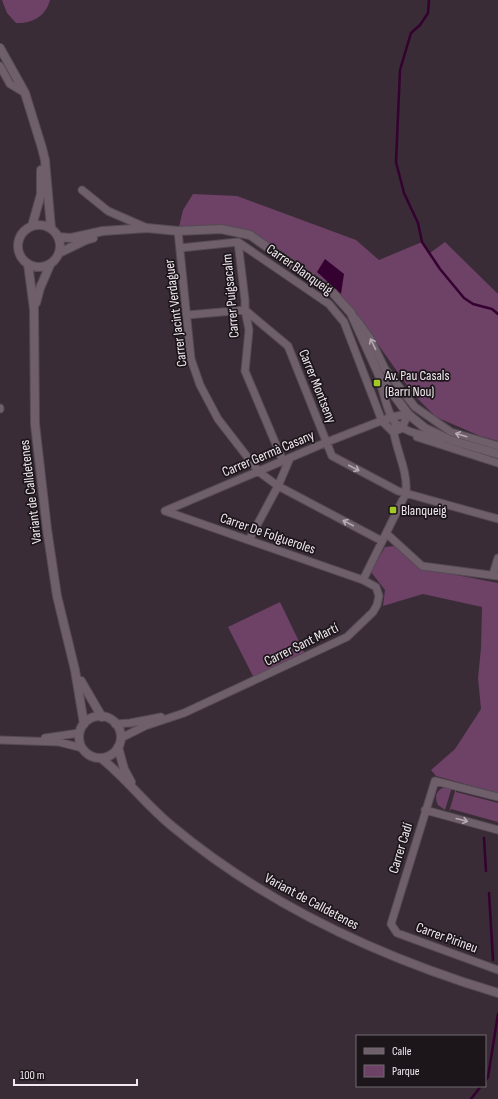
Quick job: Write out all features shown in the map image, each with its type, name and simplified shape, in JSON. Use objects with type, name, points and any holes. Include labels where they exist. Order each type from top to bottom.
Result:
[{"type":"street","name":"Variant de Calldetenes","points":[[0,48],[25,93],[42,148],[45,160],[51,228]]},
{"type":"street","points":[[0,66],[10,84],[25,93]]},
{"type":"street","name":"Variant de Calldetenes","points":[[42,148],[41,194],[32,226],[22,234],[18,245],[20,255],[28,264],[34,309],[35,424],[57,596],[75,670],[84,724]]},
{"type":"street","points":[[82,190],[108,211],[147,228]]},
{"type":"street","points":[[32,226],[40,225],[51,228],[58,237],[60,243],[59,253]]},
{"type":"street","name":"Variant de Calldetenes","points":[[58,237],[71,238],[103,231],[147,228],[178,231],[221,229],[250,235],[333,293],[351,313],[379,375],[408,414],[425,428],[450,440],[498,454]]},
{"type":"street","name":"Variant de Calldetenes","points":[[34,309],[40,288],[50,264],[59,253],[86,240],[123,229]]},
{"type":"street","name":"Carrer Jacint Verdaguer","points":[[178,231],[191,359],[200,385],[218,419],[259,472],[278,486],[382,541]]},
{"type":"street","points":[[180,248],[238,242]]},
{"type":"street","name":"Carrer Puigsacalm","points":[[238,242],[245,310],[249,330],[245,371],[282,461]]},
{"type":"street","name":"Carrer Blanqueig","points":[[238,242],[329,304],[344,322],[382,421]]},
{"type":"street","points":[[28,264],[39,267],[50,264]]},
{"type":"street","points":[[187,315],[245,310]]},
{"type":"street","name":"Carrer Montseny","points":[[245,310],[288,346],[332,456],[398,491],[498,519]]},
{"type":"street","points":[[351,313],[370,338],[385,369],[415,407],[451,432],[498,446]]},
{"type":"street","points":[[363,580],[406,493],[408,479],[393,432],[391,418],[379,375]]},
{"type":"street","points":[[393,432],[402,428],[408,414]]},
{"type":"street","name":"Carrer Germà Casany","points":[[165,511],[327,442],[382,421],[408,414]]},
{"type":"street","points":[[391,418],[402,428],[450,440]]},
{"type":"street","points":[[382,421],[393,432]]},
{"type":"street","points":[[410,430],[412,434],[421,439],[498,463]]},
{"type":"street","points":[[249,540],[278,486],[290,458]]},
{"type":"street","name":"Carrer De Folgueroles","points":[[165,511],[363,580]]},
{"type":"street","points":[[387,534],[422,566],[496,575],[498,558]]},
{"type":"street","name":"Carrer Sant Martí","points":[[121,738],[145,726],[184,713],[218,698],[347,637],[373,612],[377,605],[378,596],[376,586],[363,580]]},
{"type":"street","name":"Variant de Calldetenes","points":[[75,670],[87,694],[102,717]]},
{"type":"street","name":"Carrer Sant Martí","points":[[115,724],[130,723],[170,715],[218,698]]},
{"type":"street","points":[[3,741],[59,742],[82,748],[91,756],[101,758],[111,755],[118,747],[121,738],[120,731],[112,720],[102,717],[93,718],[84,724],[79,733],[79,740],[82,748]]},
{"type":"street","points":[[3,741],[79,733]]},
{"type":"street","name":"Variant de Calldetenes","points":[[118,747],[124,769],[136,792]]},
{"type":"street","name":"Variant de Calldetenes","points":[[101,758],[118,772],[172,827],[231,871],[276,899],[372,948],[498,993]]},
{"type":"street","name":"Carrer Cadí","points":[[391,924],[435,780],[498,797]]},
{"type":"street","points":[[425,810],[498,830]]},
{"type":"street","name":"Carrer Pirineu","points":[[391,924],[397,933],[498,970]]},
{"type":"green space","points":[[2,0],[50,0],[42,15],[38,18],[28,22],[16,23],[7,13]]},
{"type":"green space","points":[[193,194],[237,196],[356,240],[379,260],[422,242],[430,253],[445,242],[498,294],[498,441],[480,436],[436,417],[414,395],[372,336],[333,293],[250,235],[221,229],[178,231],[183,210]]},
{"type":"green space","points":[[395,546],[421,568],[498,583],[498,793],[436,776],[431,770],[455,749],[481,709],[478,678],[481,648],[482,607],[423,594],[383,606],[385,590],[371,572],[385,547]]},
{"type":"green space","points":[[280,602],[306,656],[255,680],[228,627]]},
{"type":"green space","points":[[445,787],[452,787],[445,810],[438,805],[436,797],[438,792]]},
{"type":"green space","points":[[456,788],[456,792],[498,803],[498,822],[451,809],[449,812]]},
{"type":"shaded area","points":[[325,259],[344,274],[341,294],[317,272]]},
{"type":"waterway","points":[[429,0],[428,13],[420,25],[411,33],[400,70],[396,162],[404,193],[418,223],[422,242],[440,269],[464,298],[473,304],[492,309],[498,314]]},
{"type":"waterway","points":[[484,838],[486,871]]},
{"type":"waterway","points":[[489,893],[493,960]]},
{"type":"waterway","points":[[486,1080],[488,1077],[498,1014]]},
{"type":"waterway","points":[[471,1099],[480,1087]]},
{"type":"place","name":"Av. Pau Casals (Barri Nou)","points":[[377,383]]},
{"type":"place","name":"Blanqueig","points":[[393,510]]}]
